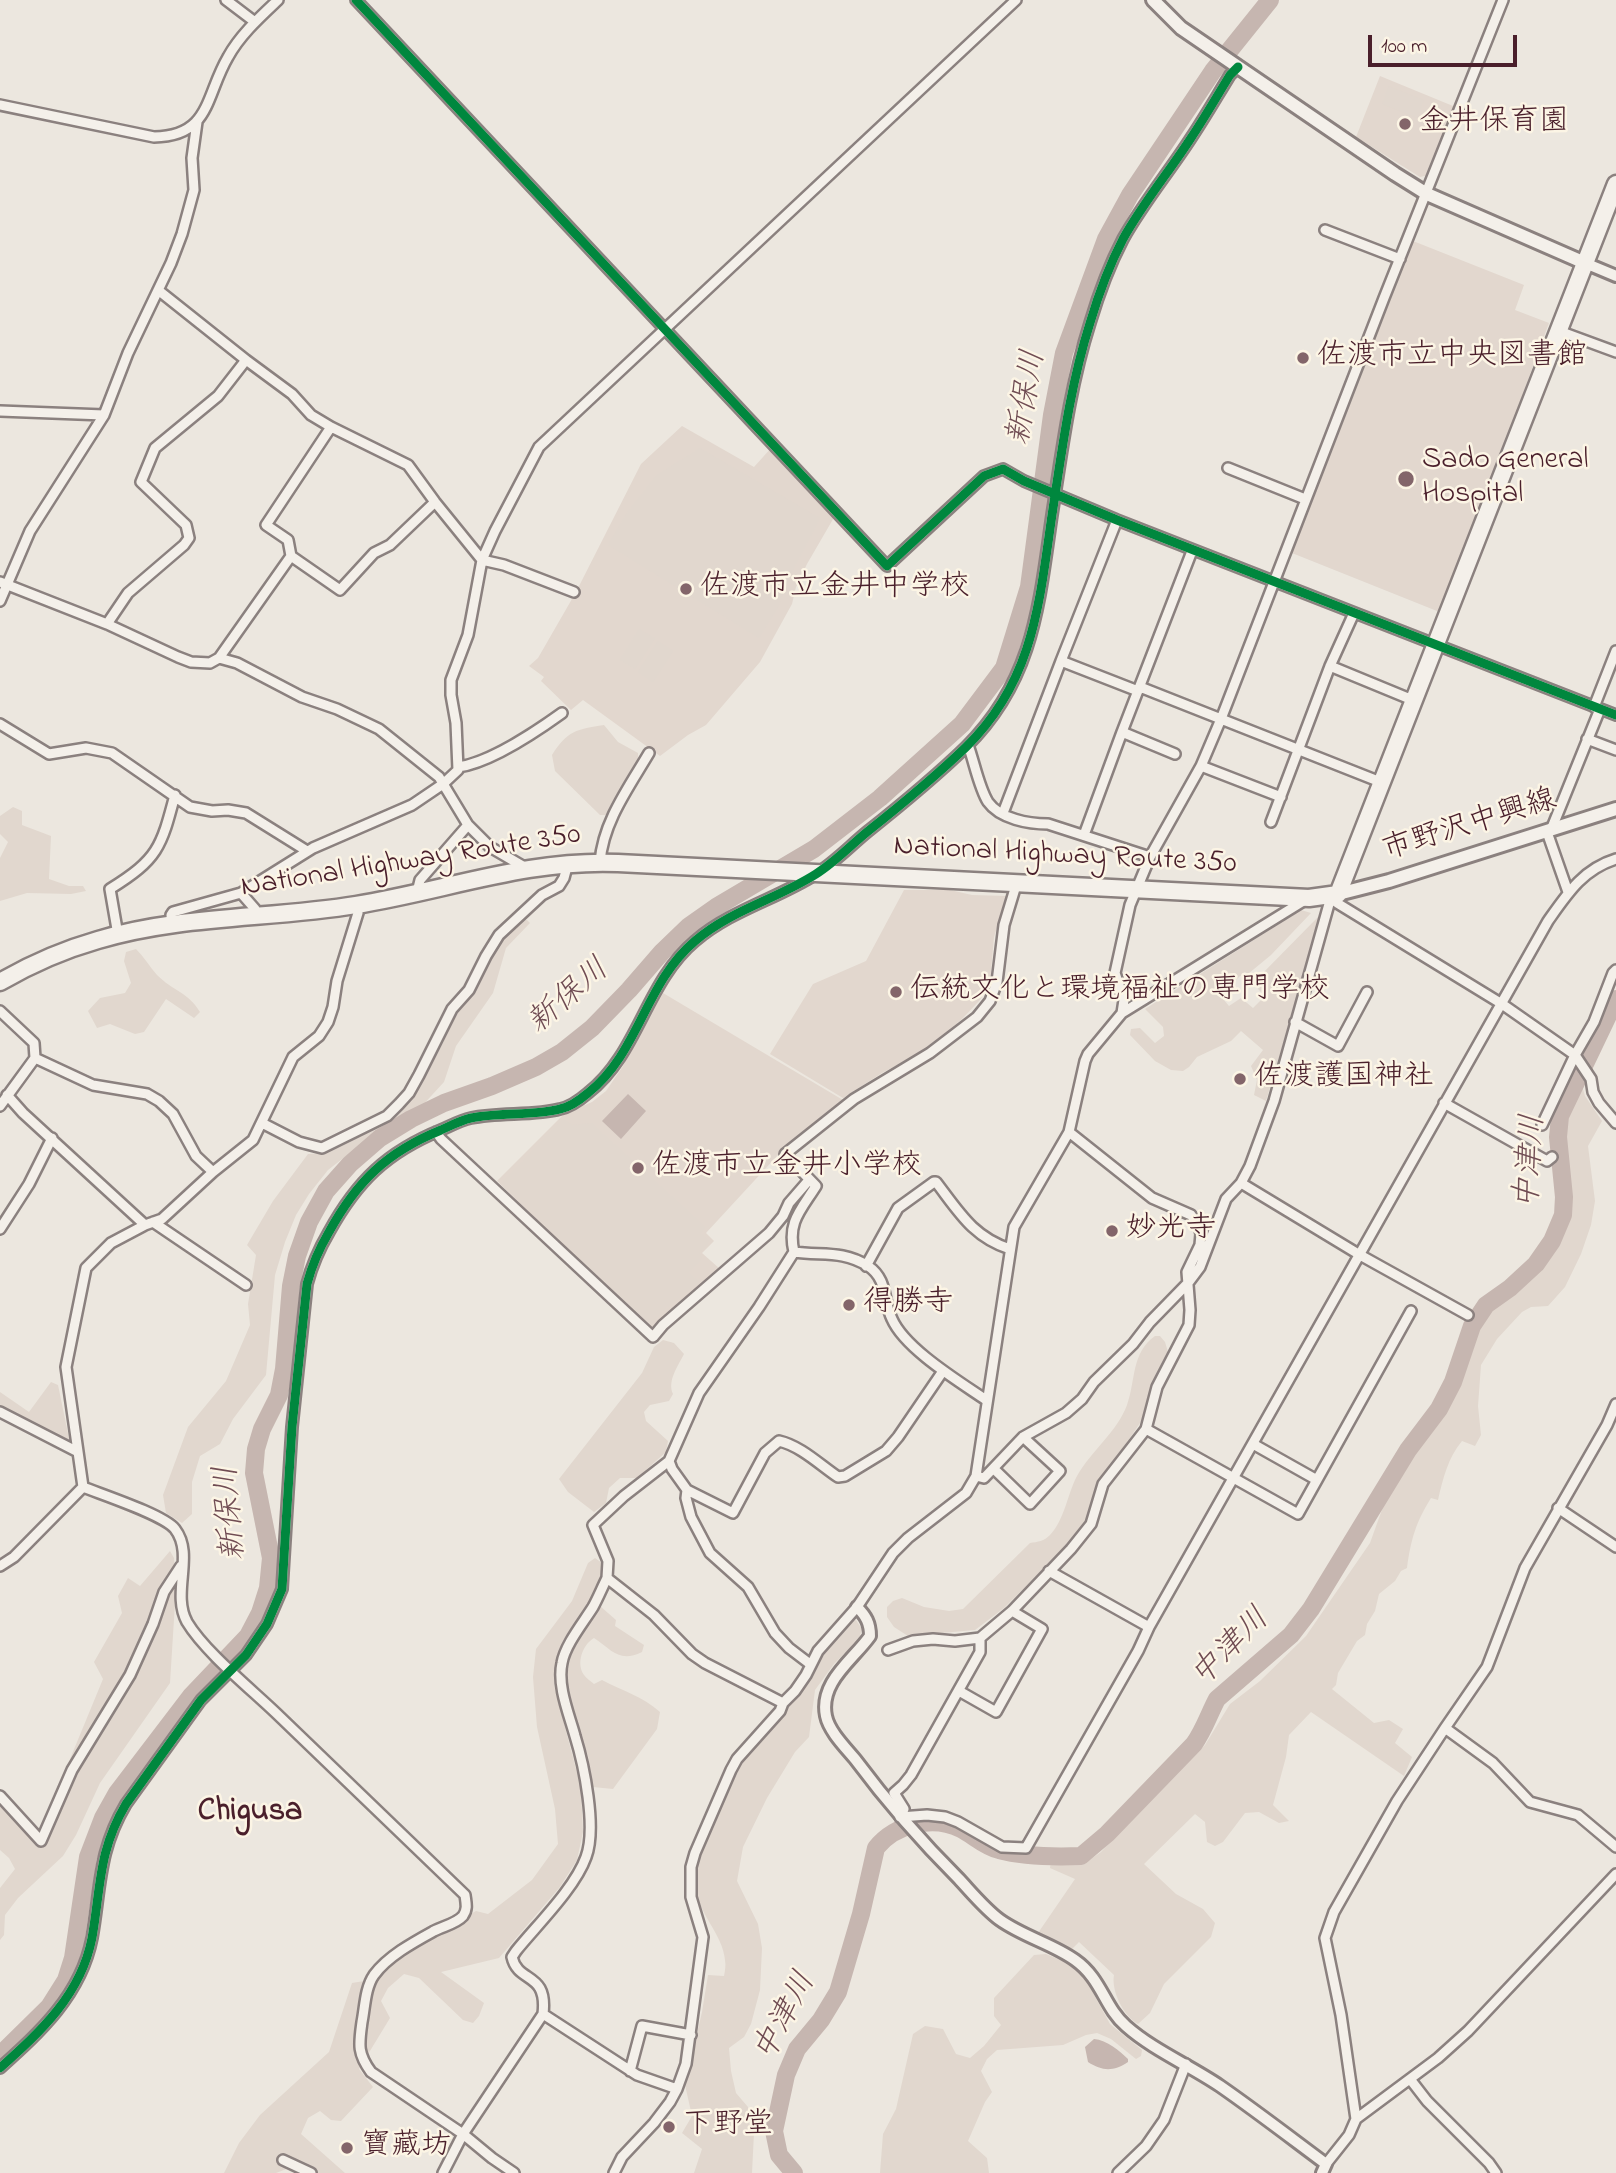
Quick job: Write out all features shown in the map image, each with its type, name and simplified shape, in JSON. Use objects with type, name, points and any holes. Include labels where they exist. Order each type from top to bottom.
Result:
[{"type":"highway","points":[[1338,894],[1616,184]]},
{"type":"highway","name":"National Highway Route 350","points":[[0,982],[47,958],[118,935],[172,926],[357,905],[527,869],[568,863],[600,862],[1309,898],[1338,894]]},
{"type":"main road","points":[[1153,0],[1181,28],[1427,194],[1585,263]]},
{"type":"main road","name":"市野沢中興線","points":[[1338,894],[1389,881],[1616,808]]},
{"type":"street","points":[[226,0],[256,22]]},
{"type":"street","points":[[0,601],[4,583],[30,531],[104,415],[128,353],[182,234],[194,190],[192,158],[197,122],[228,56],[278,0]]},
{"type":"street","points":[[356,0],[887,566],[984,477],[1003,469],[1024,481],[1192,551],[1616,715]]},
{"type":"street","points":[[172,926],[173,912],[241,893],[307,851],[412,805],[451,778],[458,767],[451,680],[468,635],[482,560],[538,447],[1016,0]]},
{"type":"street","points":[[1122,1013],[1124,1000],[1115,978],[1115,967],[1130,905],[1150,857],[1201,766],[1221,719],[1503,0]]},
{"type":"street","points":[[0,2068],[36,2036],[57,2013],[71,1992],[91,1941],[105,1847],[117,1818],[201,1700],[246,1655],[267,1624],[282,1589],[292,1427],[305,1298],[312,1264],[346,1202],[368,1177],[411,1143],[468,1118],[562,1109],[580,1100],[619,1060],[649,1001],[675,961],[693,942],[736,914],[776,896],[885,818],[968,745],[995,714],[1011,688],[1038,613],[1067,414],[1076,371],[1093,314],[1120,245],[1134,220],[1191,138],[1230,75],[1238,67]]},
{"type":"street","points":[[0,105],[154,137],[181,133],[197,122]]},
{"type":"street","points":[[1325,230],[1400,259]]},
{"type":"street","points":[[1585,263],[1616,276]]},
{"type":"street","points":[[158,290],[292,394],[311,415],[408,465],[482,560],[504,565],[574,592]]},
{"type":"street","points":[[1559,331],[1616,352]]},
{"type":"street","points":[[107,624],[128,593],[189,538],[186,525],[141,482],[155,448],[218,396],[246,360]]},
{"type":"street","points":[[0,411],[104,415]]},
{"type":"street","points":[[331,427],[266,525],[288,540],[291,556],[340,590],[374,553],[390,545],[435,502]]},
{"type":"street","points":[[1228,468],[1306,499]]},
{"type":"street","points":[[1003,813],[1117,520]]},
{"type":"street","points":[[1084,835],[1192,551]]},
{"type":"street","points":[[4,583],[107,624],[191,662],[210,663],[219,658],[291,556]]},
{"type":"street","points":[[1271,822],[1330,666],[1354,613]]},
{"type":"street","points":[[1568,892],[1548,831],[1587,739],[1616,652]]},
{"type":"street","points":[[219,658],[237,663],[302,697],[337,709],[379,729],[439,777],[468,825],[490,847],[527,869]]},
{"type":"street","points":[[1061,662],[1221,719],[1383,783]]},
{"type":"street","points":[[1330,666],[1415,701]]},
{"type":"street","points":[[458,767],[484,760],[562,713]]},
{"type":"street","points":[[0,724],[49,754],[86,748],[112,753],[190,807],[246,813],[307,851]]},
{"type":"street","points":[[1122,732],[1175,754]]},
{"type":"street","points":[[1587,739],[1616,750]]},
{"type":"street","points":[[968,745],[987,800],[994,808],[1017,819],[1033,824],[1048,824],[1150,857]]},
{"type":"street","points":[[600,862],[606,831],[649,752]]},
{"type":"street","points":[[1201,766],[1281,797]]},
{"type":"street","points":[[118,935],[110,888],[144,865],[157,849],[163,838],[174,795]]},
{"type":"street","points":[[417,892],[420,880],[468,825]]},
{"type":"street","points":[[902,1819],[927,1815],[945,1817],[1002,1847],[1026,1848],[1539,936],[1568,892],[1592,869],[1616,859]]},
{"type":"street","points":[[262,1124],[299,1142],[322,1148],[387,1116],[409,1093],[452,1009],[469,990],[499,935],[542,895],[559,887],[568,863]]},
{"type":"street","points":[[443,2173],[463,2134],[543,2014],[545,2000],[541,1989],[517,1969],[513,1957],[569,1886],[586,1857],[590,1829],[587,1786],[562,1693],[562,1663],[607,1578],[608,1561],[593,1525],[624,1496],[669,1461],[699,1393],[794,1252],[791,1231],[816,1186],[785,1154],[854,1099],[930,1053],[984,1010],[997,982],[1004,925],[1017,882]]},
{"type":"street","points":[[241,893],[255,909]]},
{"type":"street","points":[[1338,894],[1337,903],[1502,1004],[1575,1055],[1591,1079],[1592,1091],[1616,1123]]},
{"type":"street","points":[[976,1476],[984,1478],[1023,1437],[1066,1413],[1082,1399],[1094,1381],[1133,1344],[1200,1268],[1226,1199],[1241,1183],[1250,1166],[1273,1101],[1329,904],[1338,894]]},
{"type":"street","points":[[614,2173],[622,2157],[661,2115],[677,2089],[686,2064],[703,1937],[691,1897],[691,1867],[730,1770],[780,1711],[818,1651],[857,1606],[893,1553],[966,1493],[976,1476],[1014,1227],[1069,1132],[1085,1061],[1122,1013],[1309,898]]},
{"type":"street","points":[[83,1487],[66,1367],[86,1268],[111,1243],[162,1219],[213,1171],[253,1140],[293,1057],[319,1036],[328,1021],[358,912],[357,905]]},
{"type":"street","points":[[1542,1125],[1594,1022],[1616,970]]},
{"type":"street","points":[[1295,1022],[1338,1046],[1367,992]]},
{"type":"street","points":[[0,1011],[34,1043],[36,1058],[0,1106]]},
{"type":"street","points":[[36,1058],[93,1085],[146,1094],[159,1101],[173,1114],[196,1156],[213,1171]]},
{"type":"street","points":[[8,1096],[23,1113],[149,1223],[246,1285]]},
{"type":"street","points":[[1444,1103],[1546,1161],[1552,1157]]},
{"type":"street","points":[[436,1132],[653,1337],[663,1325],[769,1233],[783,1216],[789,1203],[809,1180]]},
{"type":"street","points":[[888,1650],[933,1639],[955,1641],[980,1637],[1012,1612],[1083,1535],[1096,1510],[1103,1484],[1146,1430],[1157,1387],[1189,1325],[1187,1272],[1200,1245],[1199,1226],[1191,1215],[1152,1198],[1069,1132]]},
{"type":"street","points":[[0,1229],[29,1184],[52,1138]]},
{"type":"street","points":[[866,1266],[898,1208],[934,1182],[969,1225],[992,1243],[1010,1249]]},
{"type":"street","points":[[1241,1183],[1360,1255],[1468,1315]]},
{"type":"street","points":[[794,1252],[834,1253],[866,1266],[881,1281],[892,1319],[908,1341],[943,1371],[986,1400]]},
{"type":"street","points":[[1146,1430],[1298,1514],[1410,1311]]},
{"type":"street","points":[[669,1461],[687,1490],[733,1513],[765,1453],[779,1441],[806,1455],[838,1477],[845,1476],[886,1451],[943,1371]]},
{"type":"street","points":[[1356,2119],[1341,2015],[1325,1938],[1334,1913],[1397,1801],[1487,1667],[1525,1568],[1607,1425],[1616,1404]]},
{"type":"street","points":[[0,1412],[78,1452]]},
{"type":"street","points":[[994,1469],[1030,1504],[1060,1471],[1023,1437]]},
{"type":"street","points":[[1253,1444],[1317,1480]]},
{"type":"street","points":[[83,1487],[169,1523],[176,1530],[183,1561],[180,1599],[186,1620],[232,1671],[465,1895],[467,1906],[463,1916],[405,1948],[374,1974],[366,1998],[359,2041],[360,2052],[372,2072],[463,2134],[514,2173]]},
{"type":"street","points":[[0,1566],[13,1557],[83,1487]]},
{"type":"street","points":[[687,1490],[686,1498],[691,1517],[710,1553],[748,1587],[775,1633],[810,1664]]},
{"type":"street","points":[[1558,1508],[1616,1547]]},
{"type":"street","points":[[0,1796],[41,1841],[72,1770],[130,1675],[164,1592],[183,1561]]},
{"type":"street","points":[[1049,1572],[1149,1627]]},
{"type":"street","points":[[607,1578],[654,1615],[692,1654],[783,1703]]},
{"type":"street","points":[[857,1606],[870,1624],[870,1636],[835,1677],[827,1691],[826,1718],[836,1736],[902,1819],[997,1918],[1017,1932],[1073,1958],[1092,1974],[1124,2025],[1219,2085],[1322,2171],[1349,2135],[1356,2119],[1468,2031],[1614,1879]]},
{"type":"street","points":[[959,1691],[996,1712],[1042,1629],[1012,1612]]},
{"type":"street","points":[[902,1819],[904,1809],[894,1793],[911,1775],[959,1691],[979,1653],[980,1637]]},
{"type":"street","points":[[1445,1728],[1493,1763],[1530,1802],[1578,1815],[1616,1847]]},
{"type":"street","points":[[543,2014],[637,2075],[677,2089]]},
{"type":"street","points":[[630,2071],[642,2026],[691,2035]]},
{"type":"street","points":[[1118,2173],[1146,2146],[1164,2120],[1185,2064]]},
{"type":"street","points":[[1410,2079],[1427,2101],[1496,2173]]},
{"type":"street","points":[[283,2160],[311,2173]]},
{"type":"shaded area","name":"金井保育園","points":[[1380,76],[1455,109],[1429,175],[1420,177],[1356,137]]},
{"type":"shaded area","points":[[1389,86],[1424,100],[1417,118],[1382,104]]},
{"type":"shaded area","name":"Sado General Hospital","points":[[1413,241],[1524,285],[1515,310],[1549,323],[1442,613],[1292,553]]},
{"type":"shaded area","name":"佐渡市立金井中学校","points":[[682,426],[754,467],[772,447],[836,514],[807,564],[796,587],[792,604],[760,662],[706,725],[660,756],[583,700],[571,710],[541,681],[544,677],[529,666],[538,658],[576,592],[641,464]]},
{"type":"shaded area","points":[[700,448],[820,518],[787,581],[779,605],[759,638],[608,545],[627,513],[657,475]]},
{"type":"shaded area","points":[[639,629],[655,638],[635,669],[620,660]]},
{"type":"shaded area","points":[[658,641],[673,651],[653,682],[638,672]]},
{"type":"shaded area","points":[[604,725],[618,742],[638,753],[638,761],[607,815],[600,815],[555,771],[552,755],[574,732]]},
{"type":"shaded area","points":[[13,807],[22,811],[22,825],[51,836],[49,879],[69,886],[83,886],[86,891],[71,894],[27,893],[0,901],[0,858],[8,842],[0,834],[0,816]]},
{"type":"shaded area","name":"伝統文化と環境福祉の専門学校","points":[[904,890],[950,890],[972,895],[1007,896],[994,937],[990,983],[980,1000],[941,1037],[843,1098],[770,1054],[813,984],[866,961]]},
{"type":"shaded area","points":[[1301,910],[1311,913],[1271,955],[1219,994],[1229,1006],[1241,998],[1253,1008],[1265,996],[1258,989],[1261,984],[1258,978],[1318,917],[1319,923],[1266,1101],[1254,1095],[1257,1080],[1251,1066],[1263,1050],[1241,1031],[1231,1041],[1197,1057],[1183,1071],[1171,1070],[1155,1061],[1130,1035],[1131,1029],[1140,1028],[1155,1043],[1164,1036],[1163,1027],[1145,1009]]},
{"type":"shaded area","points":[[521,920],[530,923],[506,948],[493,993],[456,1046],[444,1082],[421,1107],[355,1149],[328,1170],[296,1215],[275,1275],[266,1375],[233,1419],[220,1444],[200,1456],[192,1482],[192,1514],[182,1523],[166,1513],[163,1495],[188,1427],[226,1381],[250,1325],[248,1304],[256,1255],[247,1245],[273,1201],[308,1154],[324,1153],[388,1120],[402,1108],[423,1078],[455,1015],[473,993],[498,945]]},
{"type":"shaded area","points":[[136,949],[157,975],[195,1005],[200,1012],[194,1018],[166,999],[144,1032],[135,1034],[110,1024],[97,1028],[88,1011],[100,998],[125,993],[131,983],[124,961],[126,952]]},
{"type":"shaded area","name":"佐渡市立金井小学校","points":[[663,993],[843,1100],[778,1155],[706,1233],[714,1241],[702,1253],[720,1269],[665,1315],[652,1331],[497,1181],[564,1114],[592,1102],[606,1091],[623,1066]]},
{"type":"shaded area","points":[[1581,1082],[1585,1096],[1602,1121],[1588,1146],[1595,1201],[1591,1225],[1581,1254],[1565,1287],[1548,1306],[1531,1307],[1522,1312],[1497,1339],[1481,1365],[1478,1406],[1481,1435],[1475,1446],[1462,1441],[1453,1454],[1438,1500],[1431,1498],[1421,1515],[1412,1539],[1407,1568],[1379,1594],[1365,1635],[1357,1641],[1332,1689],[1374,1723],[1389,1720],[1403,1729],[1395,1743],[1412,1757],[1404,1776],[1311,1712],[1289,1735],[1273,1805],[1289,1821],[1279,1823],[1259,1812],[1245,1813],[1223,1842],[1215,1846],[1207,1842],[1205,1822],[1195,1814],[1144,1864],[1176,1894],[1203,1909],[1215,1923],[1211,1937],[1164,1984],[1150,2013],[1138,2024],[1119,2002],[1114,1988],[1114,1975],[1079,1942],[1072,1949],[1038,1933],[1075,1879],[1050,1868],[1051,1861],[1085,1863],[1101,1852],[1161,1787],[1205,1745],[1230,1704],[1260,1681],[1306,1636],[1370,1543],[1384,1504],[1415,1446],[1449,1402],[1476,1328],[1487,1313],[1510,1297],[1538,1271],[1559,1240],[1571,1204],[1562,1134],[1564,1116]]},
{"type":"shaded area","points":[[628,1094],[646,1111],[621,1139],[602,1121]]},
{"type":"shaded area","points":[[563,1119],[573,1125],[591,1123],[705,1227],[701,1233],[709,1242],[699,1253],[702,1258],[688,1273],[699,1282],[662,1311],[650,1325],[502,1183]]},
{"type":"shaded area","points":[[1155,1336],[1160,1336],[1165,1342],[1168,1352],[1158,1371],[1146,1414],[1105,1472],[1085,1522],[1075,1538],[1004,1608],[975,1630],[908,1636],[894,1627],[887,1617],[887,1607],[893,1601],[902,1598],[924,1607],[949,1611],[963,1609],[1030,1543],[1041,1541],[1050,1535],[1059,1522],[1077,1476],[1123,1415],[1138,1359],[1147,1343]]},
{"type":"shaded area","points":[[663,1340],[674,1343],[684,1354],[672,1379],[673,1394],[669,1401],[650,1405],[644,1412],[646,1421],[668,1441],[666,1452],[637,1478],[620,1478],[609,1488],[606,1503],[594,1512],[568,1492],[559,1479],[642,1373],[654,1347]]},
{"type":"shaded area","points":[[51,1382],[58,1385],[70,1443],[0,1406],[0,1392],[29,1412]]},
{"type":"shaded area","points":[[170,1551],[174,1558],[176,1587],[170,1683],[100,1783],[76,1835],[63,1856],[18,1898],[5,1915],[4,1935],[0,1940],[0,1888],[15,1869],[9,1858],[0,1850],[0,1803],[41,1846],[69,1780],[70,1759],[103,1679],[94,1662],[122,1613],[118,1596],[128,1578],[140,1586]]},
{"type":"shaded area","points":[[595,1558],[602,1563],[600,1578],[590,1604],[559,1651],[554,1685],[581,1788],[583,1832],[577,1860],[560,1887],[499,1958],[441,1972],[484,2003],[473,2023],[463,2020],[419,1978],[404,1974],[388,1988],[381,2001],[390,2018],[359,2069],[373,2087],[341,2121],[331,2120],[320,2111],[308,2118],[301,2134],[345,2173],[318,2173],[308,2167],[289,2168],[276,2173],[224,2173],[239,2143],[260,2115],[329,2052],[352,1983],[377,1979],[397,1957],[476,1911],[488,1914],[532,1880],[558,1844],[555,1809],[537,1727],[533,1677],[536,1649],[572,1601],[588,1563]]},
{"type":"shaded area","points":[[600,1606],[616,1620],[615,1626],[644,1645],[642,1652],[621,1656],[594,1638],[586,1645],[582,1655],[580,1666],[584,1675],[594,1684],[602,1680],[632,1694],[660,1712],[657,1729],[613,1789],[593,1787],[588,1756],[568,1697],[566,1680],[572,1650]]},
{"type":"shaded area","points":[[856,1620],[862,1629],[859,1639],[834,1664],[815,1690],[809,1737],[795,1752],[767,1798],[743,1847],[737,1881],[758,1924],[762,1948],[760,1990],[751,2024],[744,2037],[729,2048],[736,2093],[748,2107],[750,2127],[754,2133],[752,2173],[694,2173],[702,2149],[682,2133],[692,2116],[685,2085],[708,1975],[724,1976],[725,1966],[720,1941],[697,1896],[699,1858],[722,1795],[743,1759],[799,1694],[835,1637]]},
{"type":"shaded area","points":[[1046,1954],[1070,1964],[1084,1976],[1110,2024],[1142,2050],[1141,2056],[1136,2059],[1111,2039],[1097,2033],[1063,2045],[997,2050],[987,2059],[981,2071],[992,2092],[968,2141],[987,2158],[989,2173],[880,2173],[883,2134],[896,2109],[913,2034],[925,2026],[943,2029],[956,2054],[970,2058],[1001,2025],[994,2016],[994,1998],[1034,1955]]},
{"type":"shaded area","points":[[1094,2039],[1113,2046],[1128,2062],[1108,2069],[1088,2062],[1085,2047]]},
{"type":"waterway","name":"新保川","points":[[0,2055],[49,2007],[66,1980],[73,1958],[88,1857],[103,1818],[117,1793],[191,1696],[248,1636],[260,1613],[268,1588],[271,1558],[254,1473],[256,1449],[262,1429],[279,1395],[297,1256],[309,1222],[326,1191],[350,1164],[380,1138],[411,1119],[536,1067],[562,1052],[592,1028],[689,926],[814,849],[880,798],[962,724],[1004,668],[1029,587],[1052,415],[1064,353],[1106,239],[1130,195],[1213,71],[1270,0]]},
{"type":"waterway","name":"中津川","points":[[794,2173],[779,2155],[774,2131],[786,2075],[797,2049],[821,2020],[838,1992],[861,1914],[876,1848],[893,1833],[904,1828],[915,1824],[939,1823],[961,1829],[999,1850],[1040,1856],[1081,1856],[1107,1834],[1194,1744],[1217,1699],[1291,1635],[1311,1609],[1408,1450],[1439,1409],[1453,1382],[1472,1326],[1486,1305],[1536,1264],[1552,1241],[1563,1215],[1564,1197],[1558,1137],[1560,1116],[1616,999]]},
{"type":"cycle path","points":[[356,0],[887,566],[984,476],[1003,469],[1024,481],[1117,520],[1616,715]]},
{"type":"cycle path","points":[[0,2068],[44,2026],[69,1995],[79,1977],[92,1938],[105,1854],[126,1804],[201,1700],[246,1655],[267,1624],[282,1589],[292,1427],[307,1284],[319,1251],[340,1214],[375,1170],[389,1158],[422,1139],[467,1119],[550,1111],[568,1106],[582,1098],[605,1077],[619,1058],[664,977],[695,941],[724,921],[801,883],[823,869],[918,791],[966,747],[989,721],[1020,668],[1030,639],[1043,579],[1072,394],[1083,347],[1105,280],[1131,226],[1230,75],[1238,67]]},
{"type":"place","name":"金井保育園","points":[[1405,124]]},
{"type":"place","name":"佐渡市立中央図書館","points":[[1303,358]]},
{"type":"place","name":"Sado General Hospital","points":[[1406,479]]},
{"type":"place","name":"佐渡市立金井中学校","points":[[686,589]]},
{"type":"place","name":"伝統文化と環境福祉の専門学校","points":[[896,992]]},
{"type":"place","name":"佐渡護国神社","points":[[1240,1079]]},
{"type":"place","name":"佐渡市立金井小学校","points":[[638,1168]]},
{"type":"place","name":"妙光寺","points":[[1112,1231]]},
{"type":"place","name":"得勝寺","points":[[849,1305]]},
{"type":"place","name":"下野堂","points":[[669,2127]]},
{"type":"place","name":"寶藏坊","points":[[347,2148]]},
{"type":"district","name":"Chigusa","points":[[250,1814]]}]
